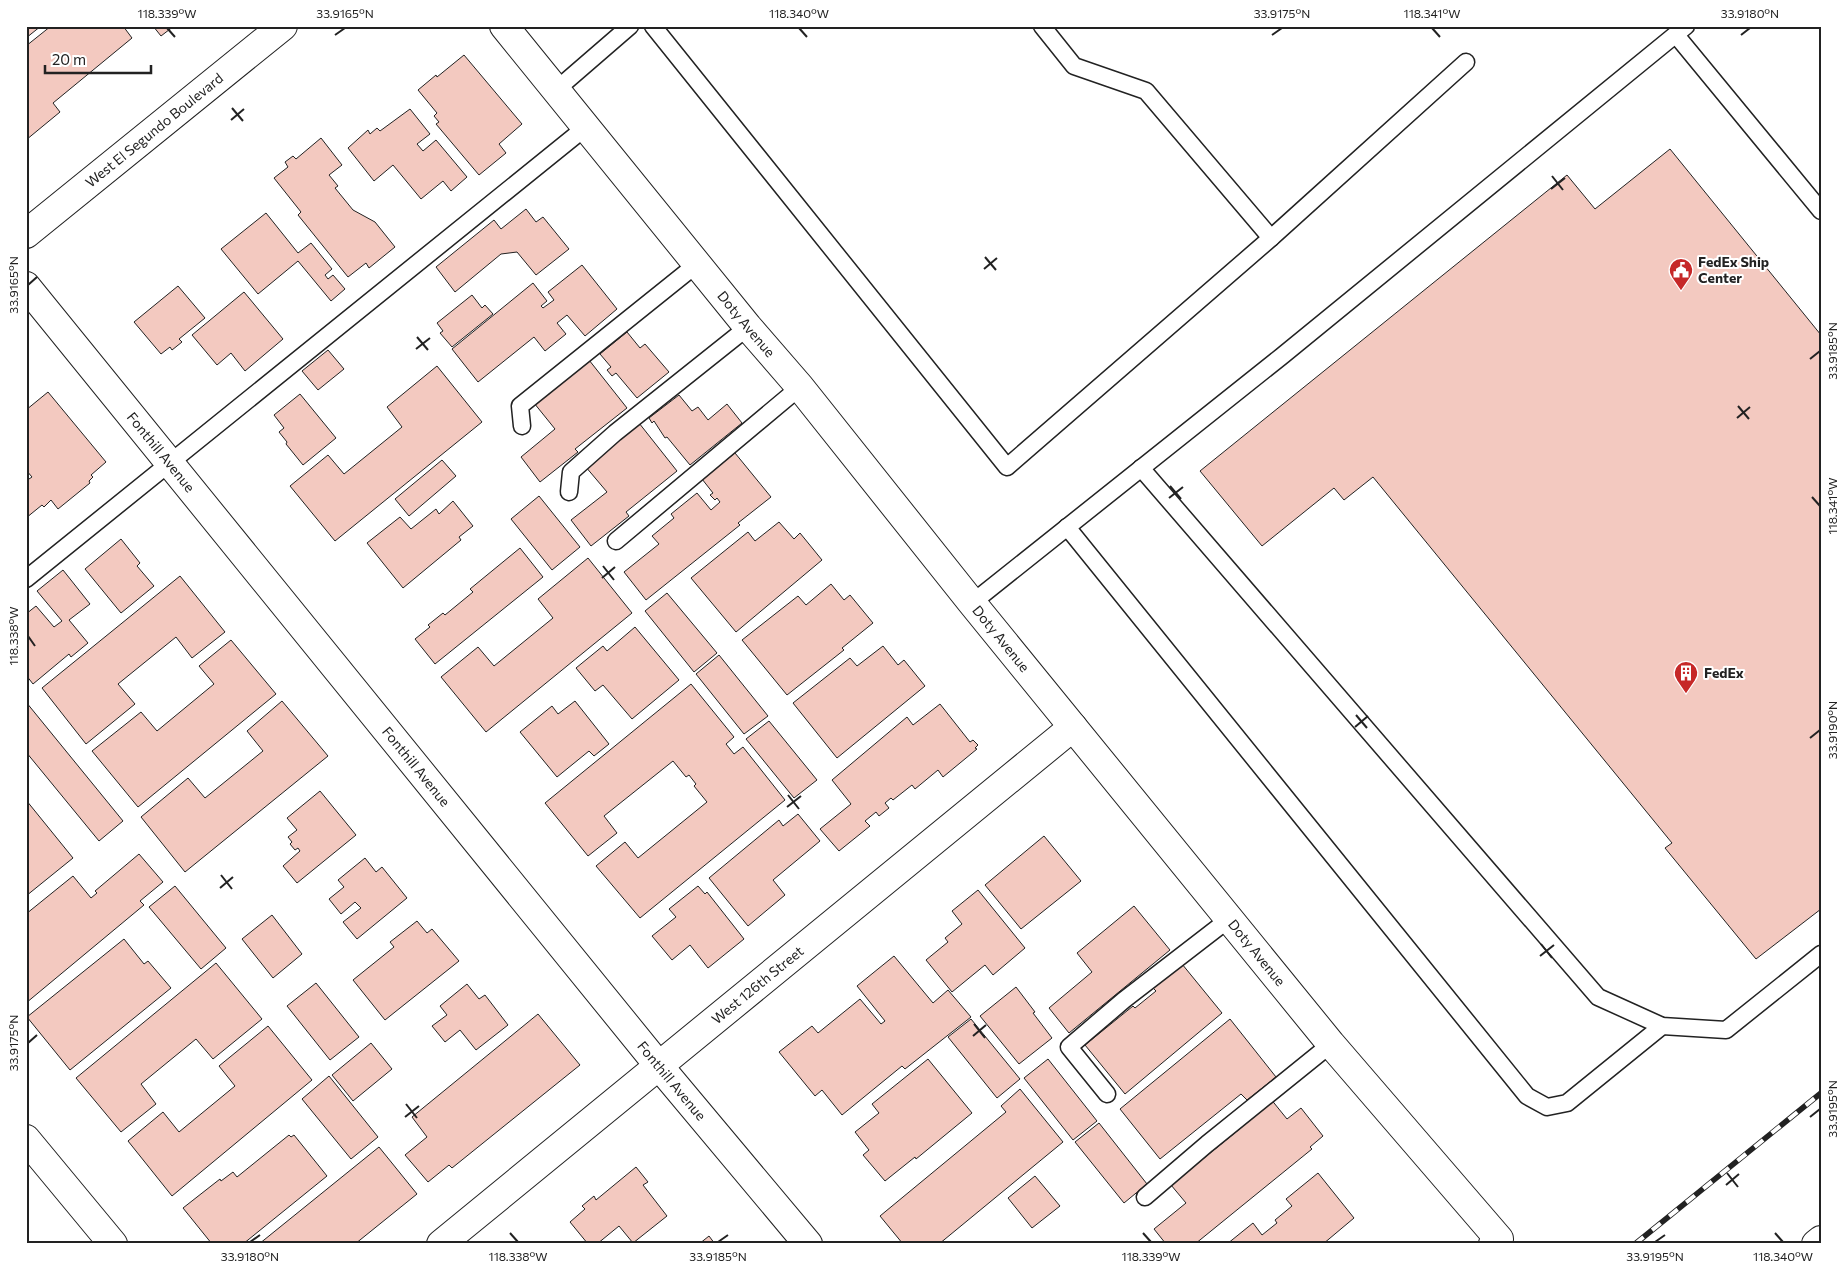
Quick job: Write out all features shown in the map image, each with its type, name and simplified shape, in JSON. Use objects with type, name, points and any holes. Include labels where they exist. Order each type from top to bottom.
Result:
[{"type":"street","name":"West El Segundo Boulevard","points":[[26,234],[283,26]]},
{"type":"street","name":"Doty Avenue","points":[[504,26],[748,327],[800,387],[1072,727],[1331,1044],[1500,1239],[1493,1244]]},
{"type":"street","name":"Fonthill Avenue","points":[[26,286],[659,1066],[808,1244]]},
{"type":"street","name":"West 126th Street","points":[[441,1244],[1072,727]]},
{"type":"street","points":[[26,1139],[113,1244]]},
{"type":"street","points":[[1816,1244],[1821,1240]]},
{"type":"lane","points":[[556,90],[630,26]]},
{"type":"lane","points":[[653,26],[1007,467],[1271,238],[1466,62]]},
{"type":"lane","points":[[1042,26],[1074,66],[1146,91],[1271,238]]},
{"type":"lane","points":[[972,603],[1282,356],[1681,30],[1821,211]]},
{"type":"lane","points":[[26,579],[586,127]]},
{"type":"lane","points":[[522,426],[520,406],[697,264]]},
{"type":"lane","points":[[569,492],[571,472],[615,433],[748,327]]},
{"type":"lane","points":[[616,541],[800,387]]},
{"type":"lane","points":[[1141,468],[1598,997],[1662,1026],[1726,1030],[1821,954]]},
{"type":"lane","points":[[1067,527],[1527,1096],[1547,1107],[1568,1102],[1662,1026]]},
{"type":"lane","points":[[1107,1094],[1069,1047],[1124,1000],[1229,919]]},
{"type":"lane","points":[[1145,1197],[1207,1144],[1331,1044]]},
{"type":"building","points":[[26,26],[41,26],[26,38]]},
{"type":"building","points":[[51,26],[123,26],[132,38],[53,103],[60,112],[26,140],[26,46]]},
{"type":"building","points":[[153,26],[174,26],[161,36]]},
{"type":"building","points":[[464,55],[522,124],[499,144],[506,153],[479,175],[436,124],[439,122],[434,116],[437,113],[418,90]]},
{"type":"building","points":[[410,109],[430,134],[417,144],[423,151],[436,140],[467,177],[451,191],[443,181],[421,199],[393,165],[374,181],[348,148],[368,130],[370,134],[377,128],[380,131]]},
{"type":"building","points":[[321,138],[342,165],[329,175],[338,186],[335,188],[353,210],[375,222],[395,247],[369,268],[366,263],[348,277],[298,215],[301,212],[274,178],[288,167],[285,162],[293,156],[296,159]]},
{"type":"building","name":"FedEx","points":[[1670,149],[1821,335],[1821,909],[1756,959],[1665,848],[1672,843],[1373,477],[1344,500],[1334,488],[1262,546],[1200,471],[1567,175],[1595,209]]},
{"type":"building","points":[[526,209],[536,222],[543,217],[569,249],[536,275],[517,252],[501,254],[455,292],[436,267],[494,220],[501,229]]},
{"type":"building","points":[[266,213],[298,253],[311,243],[332,269],[325,275],[328,279],[333,275],[345,289],[331,301],[298,261],[258,294],[221,249]]},
{"type":"building","points":[[582,265],[617,309],[585,336],[567,315],[557,323],[566,334],[545,351],[534,337],[478,382],[452,349],[533,283],[547,301],[541,306],[543,308],[554,300],[548,292]]},
{"type":"building","points":[[178,286],[205,318],[179,339],[182,342],[172,350],[170,347],[161,354],[134,322]]},
{"type":"building","points":[[244,292],[283,339],[245,371],[231,353],[217,365],[192,335]]},
{"type":"building","points":[[472,295],[482,308],[485,305],[493,314],[452,347],[440,333],[443,331],[437,323]]},
{"type":"building","points":[[627,332],[640,348],[645,344],[669,372],[637,398],[616,373],[612,376],[607,370],[611,367],[600,354]]},
{"type":"building","points":[[328,350],[344,369],[318,390],[302,371]]},
{"type":"building","points":[[589,360],[627,408],[575,449],[578,452],[540,482],[521,457],[555,429],[534,403]]},
{"type":"building","points":[[437,366],[482,422],[335,541],[290,486],[328,455],[344,474],[402,427],[387,407]]},
{"type":"building","points":[[48,392],[106,462],[91,475],[93,477],[89,481],[90,483],[58,509],[51,500],[44,507],[42,505],[26,518],[26,481],[32,477],[26,470],[26,459],[28,458],[26,455],[26,410]]},
{"type":"building","points":[[300,394],[336,438],[303,465],[279,432],[284,428],[274,415]]},
{"type":"building","points":[[679,395],[692,411],[698,407],[708,420],[727,404],[742,423],[690,465],[667,437],[665,438],[654,421],[652,423],[649,418]]},
{"type":"building","points":[[639,423],[677,471],[626,512],[629,516],[591,546],[571,520],[607,492],[585,466]]},
{"type":"building","points":[[735,453],[771,497],[738,523],[740,525],[646,600],[624,572],[659,544],[652,536],[674,518],[671,514],[697,493],[711,510],[720,502],[717,498],[715,500],[710,495],[713,493],[702,479]]},
{"type":"building","points":[[442,460],[456,476],[409,516],[395,499]]},
{"type":"building","points":[[539,496],[580,547],[552,570],[511,519]]},
{"type":"building","points":[[453,501],[473,526],[459,537],[461,540],[403,588],[367,543],[400,517],[411,529],[436,509],[439,514]]},
{"type":"building","points":[[779,522],[794,539],[800,533],[822,560],[736,632],[691,578],[748,532],[755,541]]},
{"type":"building","points":[[121,539],[140,563],[137,566],[154,586],[121,613],[85,569]]},
{"type":"building","points":[[520,548],[543,577],[435,664],[415,639],[430,627],[428,625],[443,613],[445,615],[473,592],[470,589]]},
{"type":"building","points":[[588,558],[632,613],[486,732],[441,677],[478,647],[494,666],[553,618],[538,599]]},
{"type":"building","points":[[63,570],[90,604],[69,620],[88,643],[71,657],[69,654],[33,684],[26,675],[26,614],[36,606],[54,627],[62,621],[37,591]]},
{"type":"building","points":[[180,576],[225,632],[192,658],[176,637],[118,684],[135,704],[86,744],[42,688]]},
{"type":"building","points":[[831,584],[844,600],[850,595],[873,623],[842,648],[844,650],[787,695],[742,640],[798,596],[806,605]]},
{"type":"building","points":[[667,593],[717,653],[694,672],[645,611]]},
{"type":"building","points":[[635,627],[679,680],[632,719],[603,685],[595,691],[576,668],[603,646],[607,651]]},
{"type":"building","points":[[231,640],[276,694],[138,807],[92,751],[141,712],[157,731],[214,684],[199,666]]},
{"type":"building","points":[[883,646],[898,665],[904,660],[925,686],[837,758],[793,703],[850,658],[857,666]]},
{"type":"building","points":[[719,655],[768,716],[744,734],[696,674]]},
{"type":"building","points":[[691,684],[734,737],[726,744],[734,754],[743,747],[785,800],[640,918],[596,866],[625,842],[638,858],[707,802],[694,786],[696,784],[689,775],[686,777],[673,761],[604,816],[617,833],[588,856],[545,803]]},
{"type":"building","points":[[282,701],[328,756],[185,872],[141,817],[188,778],[205,798],[263,751],[247,731]]},
{"type":"building","points":[[575,701],[609,744],[594,756],[589,751],[557,777],[520,732],[552,706],[558,714]]},
{"type":"building","points":[[26,702],[123,821],[99,841],[26,752]]},
{"type":"building","points":[[940,704],[970,742],[973,740],[978,745],[975,748],[977,749],[943,777],[938,770],[915,789],[912,785],[893,800],[891,798],[885,803],[889,808],[879,816],[876,812],[865,821],[870,826],[839,851],[820,829],[851,804],[832,780],[907,717],[913,725]]},
{"type":"building","points":[[769,721],[817,780],[794,798],[746,739]]},
{"type":"building","points":[[320,791],[356,835],[297,883],[283,866],[300,851],[298,848],[295,850],[290,844],[292,842],[288,837],[297,830],[287,818]]},
{"type":"building","points":[[26,800],[73,858],[26,896]]},
{"type":"building","points":[[798,814],[820,841],[773,880],[785,895],[748,926],[709,878],[779,820],[783,826]]},
{"type":"building","points":[[1044,836],[1081,881],[1021,929],[985,885]]},
{"type":"building","points":[[139,854],[163,882],[140,901],[144,905],[26,1003],[26,914],[73,876],[91,898],[97,893],[95,891]]},
{"type":"building","points":[[365,858],[376,872],[382,867],[407,898],[357,939],[343,922],[361,908],[355,902],[341,914],[329,899],[344,887],[338,880]]},
{"type":"building","points":[[175,886],[226,948],[201,969],[149,907]]},
{"type":"building","points":[[698,886],[705,894],[707,892],[744,939],[708,968],[690,945],[672,960],[652,936],[676,917],[669,909]]},
{"type":"building","points":[[978,890],[1025,948],[993,975],[985,965],[952,992],[926,960],[948,942],[945,938],[962,924],[952,911]]},
{"type":"building","points":[[1134,906],[1170,950],[1069,1033],[1049,1008],[1092,972],[1077,953]]},
{"type":"building","points":[[272,915],[302,954],[273,978],[242,939]]},
{"type":"building","points":[[417,921],[427,933],[432,929],[459,961],[385,1020],[353,980],[394,947],[390,942]]},
{"type":"building","points":[[124,939],[144,964],[148,961],[171,988],[70,1070],[27,1017]]},
{"type":"building","points":[[894,956],[933,1003],[948,990],[971,1017],[905,1069],[902,1066],[842,1115],[822,1090],[815,1096],[779,1052],[812,1026],[818,1033],[860,999],[881,1024],[885,1021],[857,986]]},
{"type":"building","points":[[216,963],[262,1019],[213,1059],[196,1039],[141,1084],[156,1104],[121,1132],[76,1078]]},
{"type":"building","points":[[1182,964],[1222,1013],[1125,1094],[1085,1045],[1133,1006],[1135,1008],[1156,991],[1153,988]]},
{"type":"building","points":[[316,983],[359,1037],[330,1060],[287,1006]]},
{"type":"building","points":[[467,984],[479,999],[485,995],[508,1025],[476,1050],[460,1030],[445,1042],[432,1026],[447,1015],[440,1006]]},
{"type":"building","points":[[1016,987],[1052,1038],[1019,1064],[980,1016]]},
{"type":"building","points":[[538,1014],[580,1065],[452,1168],[449,1165],[428,1182],[405,1155],[427,1137],[412,1117]]},
{"type":"building","points":[[971,1019],[1020,1079],[997,1098],[948,1037]]},
{"type":"building","points":[[1230,1019],[1276,1077],[1247,1100],[1241,1094],[1160,1159],[1120,1109]]},
{"type":"building","points":[[268,1026],[312,1080],[172,1196],[128,1141],[163,1112],[179,1132],[235,1086],[219,1066]]},
{"type":"building","points":[[371,1043],[392,1069],[353,1101],[332,1075]]},
{"type":"building","points":[[928,1059],[972,1113],[916,1159],[915,1157],[885,1181],[863,1155],[869,1150],[855,1132],[879,1113],[872,1104]]},
{"type":"building","points":[[1048,1059],[1097,1121],[1073,1140],[1024,1078]]},
{"type":"building","points":[[329,1076],[378,1137],[351,1159],[302,1099]]},
{"type":"building","points":[[1020,1089],[1063,1142],[939,1244],[903,1244],[880,1216],[1006,1112],[1001,1106]]},
{"type":"building","points":[[1270,1098],[1287,1119],[1301,1108],[1323,1136],[1310,1147],[1312,1149],[1195,1244],[1166,1244],[1154,1229],[1186,1203],[1171,1185],[1242,1127],[1239,1124]]},
{"type":"building","points":[[1099,1123],[1147,1184],[1124,1203],[1075,1142]]},
{"type":"building","points":[[289,1135],[291,1137],[294,1135],[327,1176],[243,1244],[212,1244],[183,1208],[220,1179],[221,1181],[233,1172],[237,1177]]},
{"type":"building","points":[[379,1147],[417,1194],[355,1244],[259,1244]]},
{"type":"building","points":[[636,1167],[648,1182],[643,1185],[667,1216],[633,1243],[619,1226],[597,1244],[588,1244],[570,1222],[585,1209],[582,1206],[594,1196],[596,1200]]},
{"type":"building","points":[[1318,1173],[1354,1218],[1323,1244],[1227,1244],[1253,1223],[1262,1235],[1277,1223],[1275,1220],[1292,1206],[1286,1199]]},
{"type":"building","points":[[1035,1176],[1060,1206],[1032,1228],[1008,1198]]},
{"type":"building","points":[[709,1236],[715,1244],[699,1244]]},
{"type":"railway","points":[[1635,1244],[1821,1093]]},
{"type":"place","name":"FedEx Ship Center","points":[[1681,291]]},
{"type":"place","name":"FedEx","points":[[1686,694]]}]
